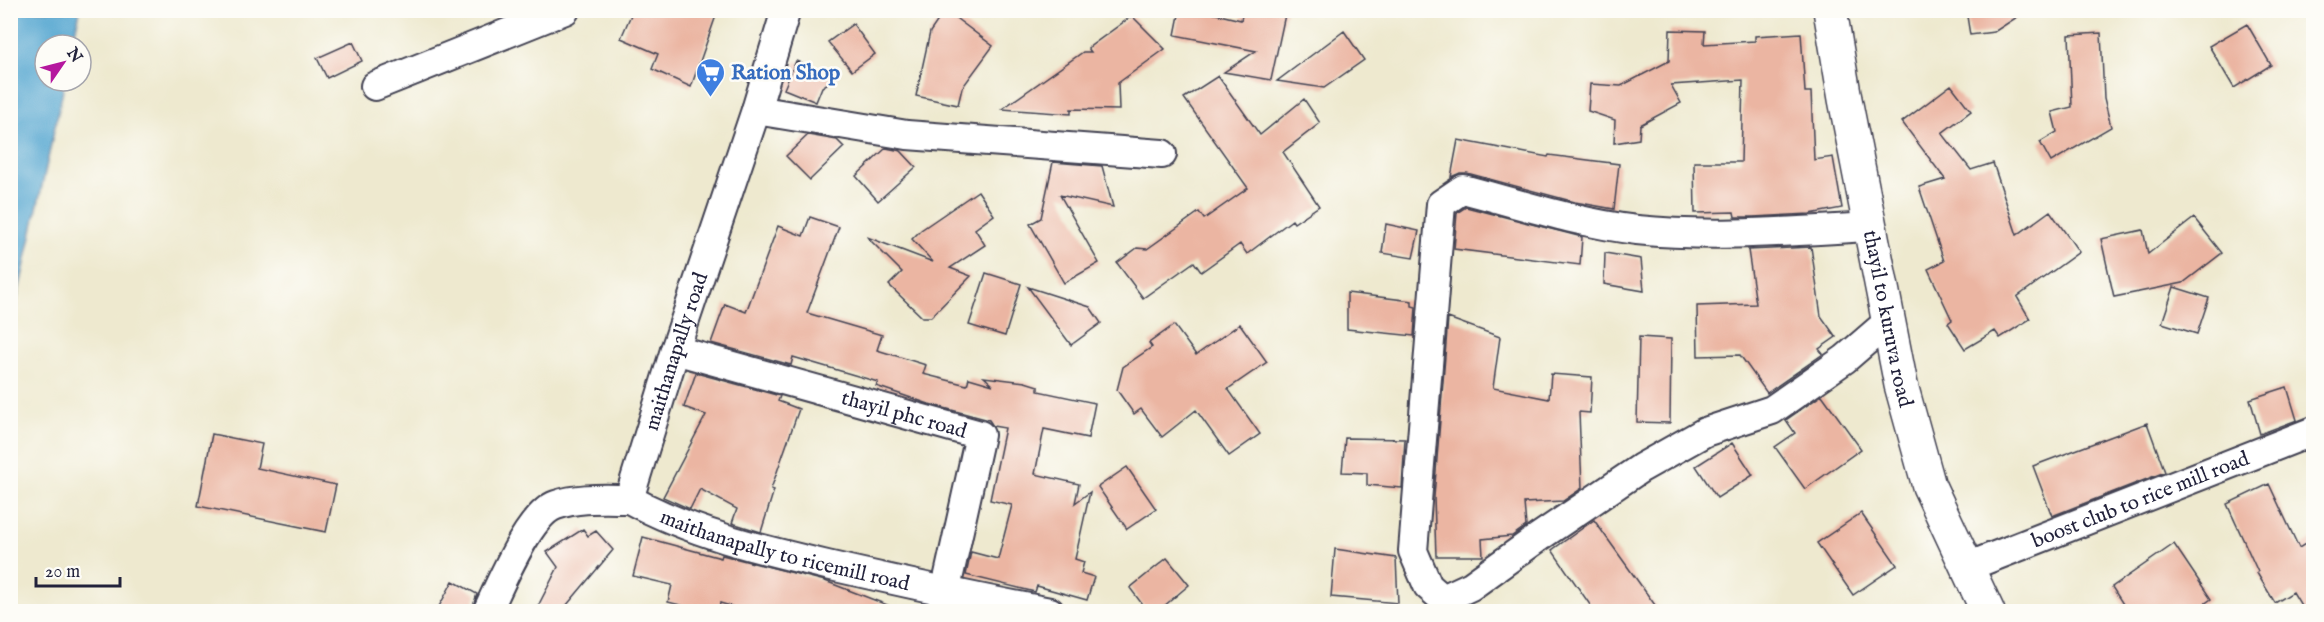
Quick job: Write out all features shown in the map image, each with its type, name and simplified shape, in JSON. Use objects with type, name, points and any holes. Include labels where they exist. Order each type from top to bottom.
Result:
[{"type":"main road","name":"thayil to kuruva road","points":[[1830,10],[1845,99],[1901,385],[1929,486],[1988,612]]},
{"type":"street","points":[[375,86],[565,10]]},
{"type":"street","name":"maithanapally road","points":[[629,499],[675,350],[756,110],[786,10]]},
{"type":"street","points":[[756,110],[907,135],[1162,154]]},
{"type":"street","points":[[1870,227],[1701,235],[1635,230],[1570,218],[1463,189],[1441,204],[1413,551],[1428,586],[1443,599],[1471,586],[1641,468],[1705,432],[1772,410],[1845,359],[1888,321]]},
{"type":"street","name":"thayil phc road","points":[[675,350],[980,435],[945,593]]},
{"type":"street","name":"boost club to rice mill road","points":[[1967,567],[2313,431]]},
{"type":"street","points":[[487,612],[538,516],[554,506],[575,500],[629,499]]},
{"type":"street","name":"maithanapally to ricemill road","points":[[629,499],[659,516],[742,544],[945,593],[1050,612]]},
{"type":"water","points":[[11,10],[80,11],[75,33],[33,33],[33,93],[62,93],[11,327]]},
{"type":"building","points":[[633,10],[718,10],[691,87],[652,69],[658,54],[621,38]]},
{"type":"building","points":[[945,10],[993,46],[962,88],[958,105],[916,96],[930,32]]},
{"type":"building","points":[[1180,10],[1199,10],[1241,20],[1243,10],[1286,10],[1271,80],[1224,72],[1256,51],[1175,35]]},
{"type":"building","points":[[1966,10],[2028,10],[1994,32],[1970,35]]},
{"type":"building","points":[[1132,16],[1165,49],[1118,83],[1119,110],[1071,109],[1071,114],[1002,109],[1083,52],[1091,52],[1088,48]]},
{"type":"building","points":[[853,24],[875,54],[852,71],[828,42]]},
{"type":"building","points":[[2247,24],[2271,65],[2234,88],[2209,46]]},
{"type":"building","points":[[1670,30],[1705,31],[1704,44],[1755,41],[1755,36],[1801,33],[1805,92],[1811,92],[1814,160],[1833,157],[1842,208],[1810,214],[1753,217],[1735,217],[1734,212],[1695,213],[1694,162],[1741,162],[1743,80],[1671,85],[1681,103],[1640,125],[1639,139],[1614,143],[1615,120],[1588,111],[1590,84],[1621,86],[1669,61]]},
{"type":"building","points":[[1344,31],[1364,60],[1324,88],[1277,81]]},
{"type":"building","points":[[2101,33],[2104,98],[2111,127],[2051,162],[2040,142],[2057,132],[2052,112],[2072,107],[2069,35]]},
{"type":"building","points":[[353,42],[362,61],[327,78],[317,58]]},
{"type":"building","points":[[796,61],[836,78],[822,87],[816,102],[784,89]]},
{"type":"building","points":[[1218,76],[1260,135],[1304,99],[1320,123],[1283,152],[1319,206],[1294,223],[1292,220],[1247,254],[1240,244],[1201,272],[1194,262],[1143,298],[1117,263],[1137,248],[1147,249],[1199,212],[1204,219],[1248,188],[1184,98]]},
{"type":"building","points":[[1951,85],[1971,111],[1942,133],[1971,170],[1993,163],[2017,235],[2050,211],[2079,252],[2017,297],[2030,319],[2000,338],[1995,331],[1965,349],[1948,323],[1952,320],[1928,269],[1944,261],[1919,187],[1945,179],[1902,122]]},
{"type":"building","points":[[808,135],[837,140],[844,147],[810,180],[786,156]]},
{"type":"building","points":[[1458,140],[1548,157],[1549,155],[1619,164],[1614,209],[1575,202],[1467,173],[1451,177]]},
{"type":"building","points":[[886,148],[901,151],[916,167],[878,201],[856,176]]},
{"type":"building","points":[[1053,162],[1102,166],[1113,207],[1060,195],[1099,263],[1064,283],[1030,224],[1041,218]]},
{"type":"building","points":[[978,191],[994,215],[975,229],[985,245],[950,268],[971,276],[931,317],[922,317],[889,285],[902,272],[867,237],[933,262],[912,239],[921,230]]},
{"type":"building","points":[[1466,207],[1582,237],[1580,265],[1454,249],[1457,213]]},
{"type":"building","points":[[810,217],[839,227],[807,313],[882,335],[877,350],[926,365],[923,374],[967,385],[969,378],[993,385],[984,377],[1025,382],[1038,386],[1038,391],[1095,403],[1088,438],[1044,429],[1035,474],[1079,484],[1075,503],[1090,492],[1075,559],[1084,562],[1081,573],[1094,577],[1087,600],[1037,586],[1035,592],[966,575],[971,552],[998,559],[1012,505],[990,500],[1005,428],[993,426],[989,420],[929,404],[876,386],[878,382],[793,357],[791,365],[711,343],[725,304],[746,312],[778,226],[803,236]]},
{"type":"building","points":[[2194,218],[2222,253],[2183,283],[2114,297],[2101,239],[2143,230],[2148,254]]},
{"type":"building","points":[[1386,224],[1419,231],[1413,258],[1382,253]]},
{"type":"building","points":[[1811,247],[1821,316],[1836,337],[1819,349],[1823,354],[1767,393],[1740,355],[1698,356],[1697,306],[1756,304],[1748,250]]},
{"type":"building","points":[[1605,253],[1641,259],[1644,291],[1604,284]]},
{"type":"building","points":[[986,273],[1021,284],[1005,336],[969,325]]},
{"type":"building","points":[[1028,287],[1090,307],[1101,323],[1071,345]]},
{"type":"building","points":[[2174,287],[2209,298],[2197,334],[2162,323]]},
{"type":"building","points":[[1347,293],[1412,301],[1412,306],[1416,307],[1414,336],[1347,329]]},
{"type":"building","points":[[1448,318],[1500,337],[1493,388],[1549,399],[1551,374],[1592,377],[1590,413],[1579,412],[1582,488],[1563,501],[1524,503],[1526,526],[1512,536],[1482,539],[1483,556],[1436,556],[1434,497]]},
{"type":"building","points":[[1240,324],[1267,362],[1228,389],[1260,434],[1229,456],[1196,410],[1162,437],[1141,409],[1134,414],[1117,390],[1123,367],[1152,347],[1149,343],[1174,325],[1196,355]]},
{"type":"building","points":[[1639,337],[1671,339],[1670,423],[1637,422]]},
{"type":"building","points":[[696,373],[780,396],[778,401],[799,409],[771,489],[774,490],[761,532],[732,523],[737,509],[700,489],[690,509],[663,497],[706,415],[684,407]]},
{"type":"building","points":[[2287,387],[2297,420],[2260,434],[2250,399]]},
{"type":"building","points":[[1822,395],[1861,449],[1805,489],[1775,447],[1795,433],[1786,420]]},
{"type":"building","points":[[2147,423],[2165,472],[2052,516],[2033,466]]},
{"type":"building","points":[[212,434],[262,444],[257,468],[336,485],[326,532],[198,506]]},
{"type":"building","points":[[1345,438],[1405,439],[1402,488],[1367,485],[1367,473],[1342,472]]},
{"type":"building","points":[[1732,443],[1753,475],[1717,498],[1696,466]]},
{"type":"building","points":[[1127,467],[1156,509],[1127,529],[1098,487]]},
{"type":"building","points":[[2269,484],[2299,548],[2313,539],[2313,612],[2305,612],[2293,592],[2275,603],[2257,573],[2227,504]]},
{"type":"building","points":[[1861,513],[1897,565],[1853,595],[1817,543]]},
{"type":"building","points":[[1594,520],[1660,612],[1595,612],[1552,550]]},
{"type":"building","points":[[583,529],[588,536],[596,531],[613,550],[561,612],[535,612],[558,567],[547,552]]},
{"type":"building","points":[[643,537],[721,558],[722,555],[825,581],[895,608],[894,612],[751,612],[720,603],[718,612],[708,612],[668,602],[672,585],[633,576]]},
{"type":"building","points":[[2174,544],[2211,599],[2193,612],[2128,612],[2112,587]]},
{"type":"building","points":[[1335,549],[1396,558],[1398,603],[1331,597]]},
{"type":"building","points":[[1167,558],[1189,585],[1157,612],[1148,612],[1130,588]]},
{"type":"building","points":[[453,581],[477,594],[471,612],[436,612]]},
{"type":"place","name":"Ration Shop","points":[[710,98]]}]
